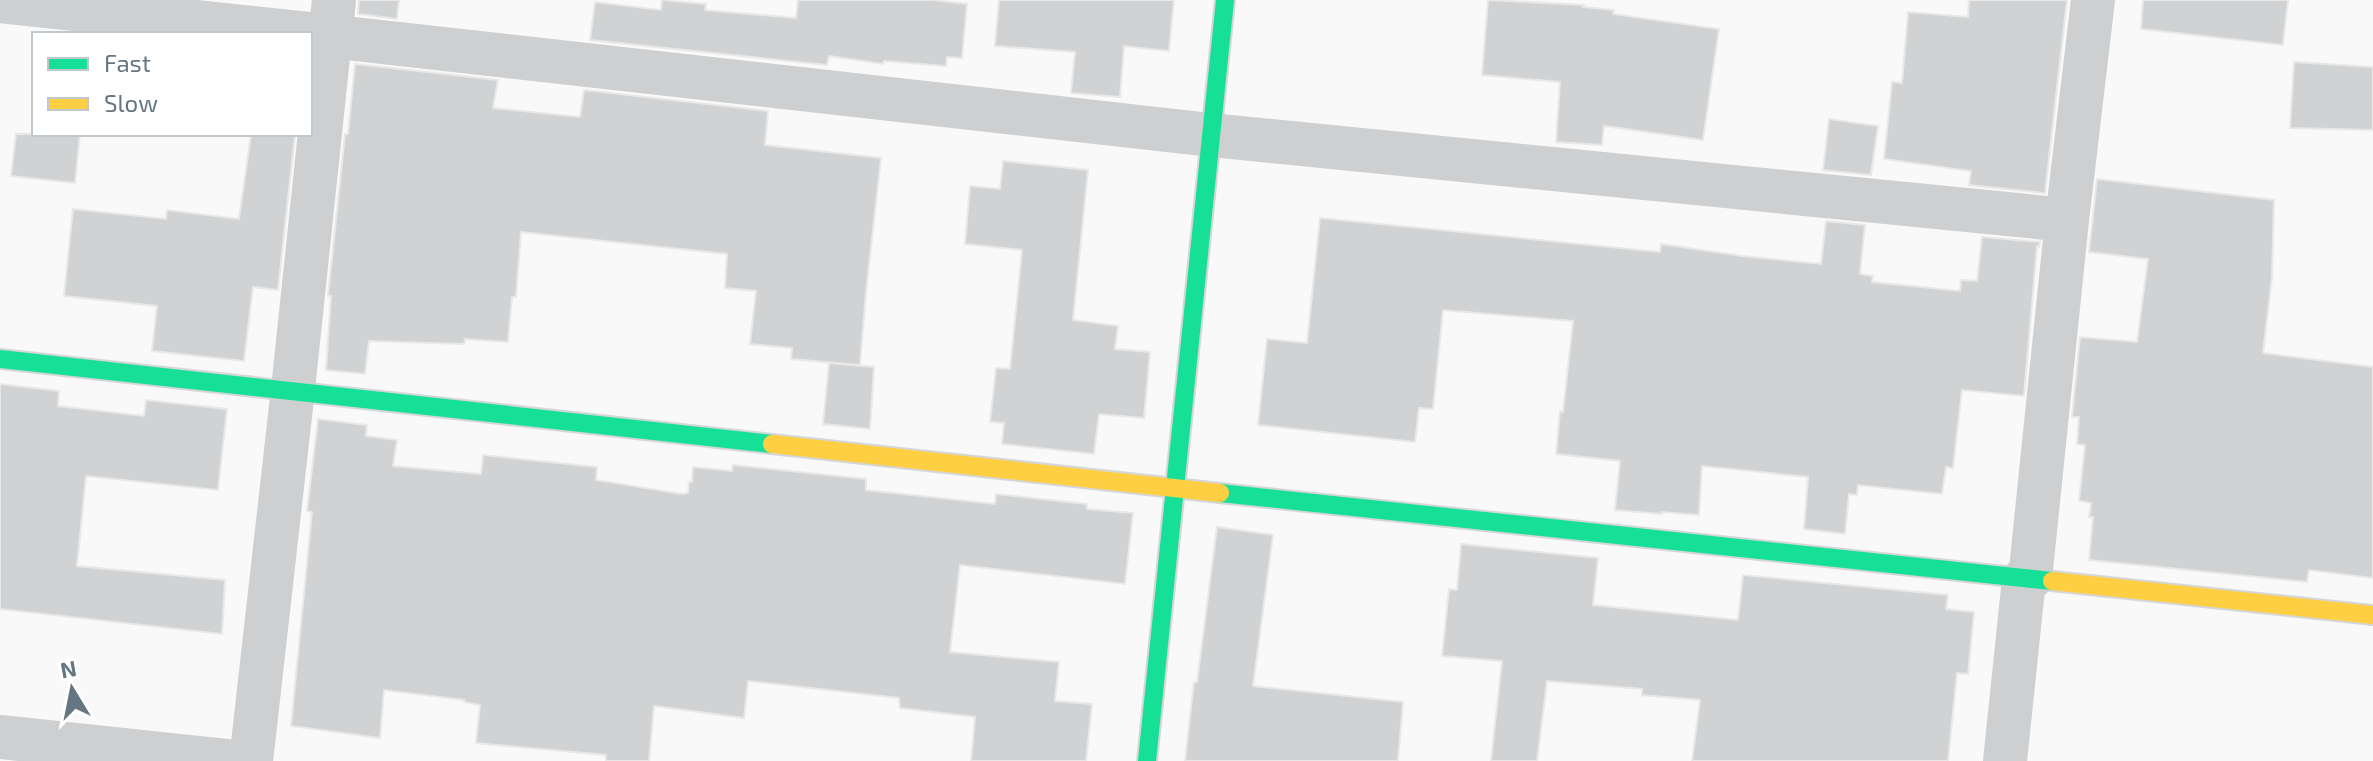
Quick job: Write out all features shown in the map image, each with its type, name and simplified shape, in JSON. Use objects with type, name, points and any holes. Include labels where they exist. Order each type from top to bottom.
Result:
[{"type":"street","points":[[1147,761],[1225,0]]},
{"type":"street","points":[[2005,761],[2093,0]]},
{"type":"street","points":[[0,1],[321,26],[1211,135],[2067,220]]},
{"type":"street","points":[[251,761],[293,389],[321,26]]},
{"type":"street","points":[[0,359],[2373,615]]},
{"type":"street","points":[[0,737],[226,761]]},
{"type":"building","points":[[359,0],[399,0],[397,19],[358,14]]},
{"type":"building","points":[[662,0],[706,4],[705,10],[796,18],[798,0],[933,0],[967,4],[962,58],[947,57],[946,66],[884,61],[883,64],[829,56],[827,65],[590,40],[595,2],[661,10]]},
{"type":"building","points":[[999,0],[1174,0],[1169,51],[1124,46],[1120,97],[1071,93],[1075,52],[995,46]]},
{"type":"building","points":[[1488,0],[1584,5],[1614,10],[1613,14],[1719,29],[1703,140],[1604,126],[1602,145],[1556,142],[1560,82],[1482,75]]},
{"type":"building","points":[[1969,0],[2067,0],[2045,193],[1969,185],[1971,171],[1884,159],[1892,82],[1902,83],[1908,12],[1968,17]]},
{"type":"building","points":[[2143,0],[2288,0],[2283,45],[2141,29]]},
{"type":"building","points":[[2294,62],[2373,67],[2373,130],[2290,128]]},
{"type":"building","points":[[355,64],[498,80],[493,108],[580,117],[584,90],[768,111],[765,145],[881,158],[860,365],[791,359],[792,348],[750,344],[756,291],[725,288],[727,254],[521,232],[516,297],[512,297],[508,342],[465,339],[464,344],[369,341],[365,374],[326,370],[331,296],[328,296]]},
{"type":"building","points":[[1829,119],[1878,126],[1871,175],[1823,170]]},
{"type":"building","points":[[16,134],[80,136],[75,183],[11,176]]},
{"type":"building","points":[[251,136],[295,136],[278,290],[253,287],[244,361],[152,351],[157,306],[64,296],[73,209],[166,219],[167,210],[239,219]]},
{"type":"building","points":[[1003,161],[1088,170],[1073,320],[1118,326],[1115,349],[1150,352],[1144,418],[1099,414],[1094,454],[1002,444],[1004,423],[990,422],[996,368],[1010,369],[1022,250],[965,244],[970,186],[1000,189]]},
{"type":"building","points":[[2097,179],[2274,200],[2272,277],[2263,353],[2373,367],[2373,578],[2309,570],[2307,582],[2089,560],[2093,517],[2089,517],[2091,503],[2079,501],[2085,445],[2077,444],[2079,417],[2072,417],[2080,337],[2137,342],[2148,259],[2089,252]]},
{"type":"building","points":[[1320,218],[1660,252],[1661,244],[1821,264],[1826,221],[1865,225],[1860,274],[1873,276],[1872,282],[1960,291],[1961,280],[1977,281],[1982,237],[2040,242],[2037,246],[2024,396],[1962,390],[1953,468],[1946,467],[1942,494],[1858,485],[1857,495],[1849,494],[1845,534],[1804,529],[1808,477],[1702,466],[1699,515],[1615,510],[1620,461],[1556,454],[1573,321],[1443,310],[1433,409],[1419,408],[1415,442],[1258,425],[1267,339],[1307,343]]},
{"type":"building","points":[[829,363],[874,367],[870,429],[823,424]]},
{"type":"building","points":[[0,384],[59,391],[58,406],[144,416],[146,400],[227,409],[218,490],[86,476],[77,566],[225,580],[222,634],[0,609]]},
{"type":"building","points":[[318,419],[367,425],[366,436],[397,440],[393,466],[481,474],[483,455],[597,467],[596,480],[682,494],[688,493],[693,467],[732,471],[733,465],[866,479],[866,490],[995,504],[996,494],[1087,504],[1087,509],[1133,513],[1125,584],[960,565],[950,652],[1059,662],[1055,701],[1092,704],[1086,761],[971,761],[975,717],[900,708],[899,698],[748,681],[744,718],[654,706],[649,761],[606,761],[606,755],[476,743],[480,705],[464,700],[384,690],[380,738],[291,726],[312,512],[307,511]]},
{"type":"building","points":[[1217,527],[1273,535],[1253,686],[1403,702],[1398,761],[1185,761]]},
{"type":"building","points":[[1461,544],[1598,558],[1593,605],[1738,620],[1743,575],[1948,595],[1946,609],[1974,612],[1968,674],[1957,673],[1948,761],[1692,761],[1700,700],[1642,695],[1642,689],[1547,681],[1537,761],[1491,761],[1502,661],[1442,656],[1449,589],[1457,590]]},
{"type":"traffic: fast","points":[[1147,761],[1225,0]]},
{"type":"traffic: fast","points":[[0,359],[772,444]]},
{"type":"traffic: fast","points":[[1220,493],[2052,581]]},
{"type":"traffic: slow","points":[[772,444],[1220,493]]},
{"type":"traffic: slow","points":[[2052,581],[2373,615]]}]
